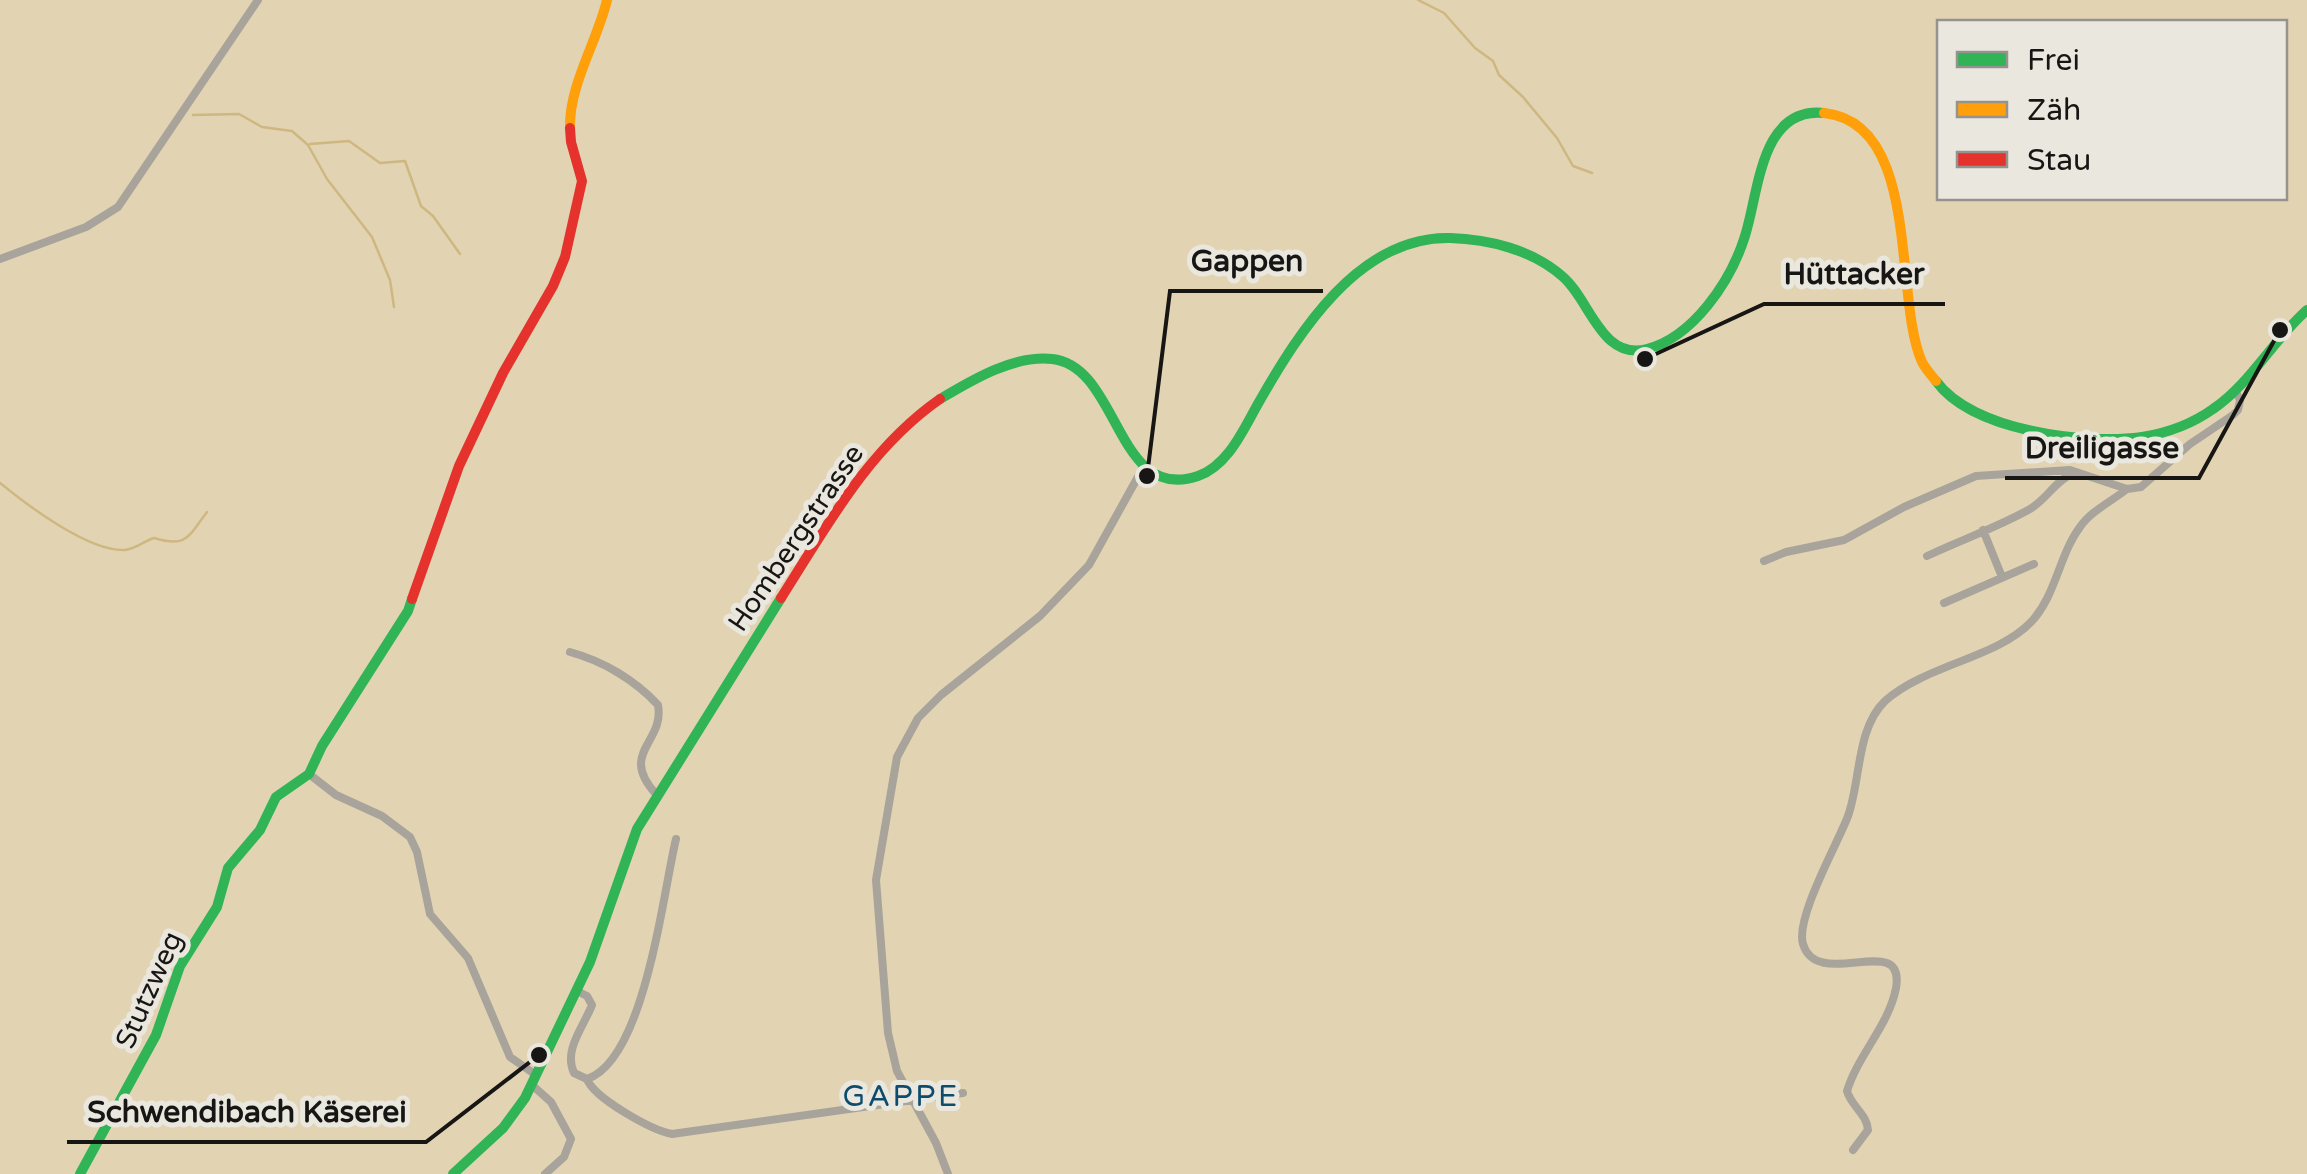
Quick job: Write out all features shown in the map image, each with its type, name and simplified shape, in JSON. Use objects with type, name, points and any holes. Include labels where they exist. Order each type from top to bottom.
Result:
[{"type":"street","points":[[0,259],[86,228],[118,207],[258,0]]},
{"type":"street","points":[[545,1174],[564,1157],[571,1139],[551,1102],[506,1052],[468,958],[430,914],[418,852],[410,837],[382,816],[336,795],[309,774],[322,746],[408,611],[459,466],[503,373],[559,272],[582,181],[570,135],[572,100],[599,33],[607,0]]},
{"type":"street","points":[[948,1174],[936,1143],[897,1071],[890,1048],[878,915],[879,861],[898,757],[918,718],[1040,616],[1089,565],[1144,466],[1161,476],[1178,479],[1200,476],[1214,467],[1234,446],[1280,368],[1319,314],[1375,259],[1409,243],[1432,238],[1492,244],[1525,254],[1555,270],[1574,286],[1610,342],[1634,351],[1660,344],[1701,310],[1732,265],[1748,228],[1763,160],[1775,136],[1792,120],[1814,112],[1840,114],[1860,126],[1872,140],[1885,166],[1905,233],[1914,342],[1928,376],[1951,401],[1981,417],[2024,429],[2084,438],[2140,438],[2174,430],[2211,410],[2235,390],[2307,310]]},
{"type":"street","name":"Hombergstrasse","points":[[453,1174],[509,1121],[534,1080],[601,935],[637,828],[852,488],[892,438],[937,402],[995,371],[1030,361],[1061,360],[1085,376],[1128,448],[1144,466]]},
{"type":"street","points":[[1853,1150],[1868,1130],[1868,1123],[1847,1091],[1889,1008],[1896,987],[1895,974],[1887,962],[1880,960],[1844,966],[1829,964],[1810,954],[1802,943],[1818,882],[1848,815],[1872,718],[1896,694],[1951,663],[2010,638],[2029,624],[2044,602],[2082,523],[2127,489],[2145,485],[2190,444],[2236,412],[2240,400],[2235,390]]},
{"type":"street","points":[[1764,560],[1850,538],[1966,478],[2003,472],[2078,472],[2127,489]]},
{"type":"street","points":[[1927,556],[2036,506],[2060,480],[2078,472]]},
{"type":"street","points":[[1983,530],[2002,577]]},
{"type":"street","points":[[1944,603],[2034,564]]},
{"type":"street","points":[[570,652],[588,657],[629,680],[658,706],[658,723],[640,758],[642,774],[656,794]]},
{"type":"street","name":"Stutzweg","points":[[80,1174],[148,1052],[186,952],[217,907],[228,868],[260,830],[276,797],[309,774]]},
{"type":"street","points":[[577,991],[587,996],[592,1005],[573,1045],[570,1064],[578,1076],[588,1079],[607,1066],[644,995],[676,839]]},
{"type":"street","points":[[588,1079],[591,1088],[602,1096],[658,1130],[672,1134],[962,1093]]},
{"type":"shaded area","points":[[0,0],[2307,0],[2307,1174],[0,1174]]},
{"type":"waterway","points":[[1418,0],[1444,13],[1475,48],[1493,61],[1499,75],[1557,138],[1573,166],[1592,173]]},
{"type":"waterway","points":[[193,115],[239,114],[262,127],[292,131],[308,145],[327,179],[372,237],[390,280],[394,307]]},
{"type":"waterway","points":[[310,144],[349,141],[380,163],[405,161],[421,206],[433,216],[460,254]]},
{"type":"waterway","points":[[0,483],[59,526],[110,549],[125,550],[154,538],[180,541],[191,534],[207,512]]},
{"type":"traffic: fast","points":[[940,399],[1008,365],[1052,359],[1074,367],[1092,384],[1133,453],[1150,471],[1171,479],[1198,476],[1209,471],[1234,445],[1293,347],[1335,293],[1387,253],[1417,242],[1450,238],[1495,244],[1537,259],[1572,286],[1607,337],[1631,350],[1647,349],[1680,333],[1719,290],[1738,256],[1765,157],[1774,138],[1786,124],[1803,115],[1824,113]]},
{"type":"traffic: fast","points":[[1936,381],[1975,412],[2031,431],[2091,439],[2151,435],[2188,423],[2226,399],[2307,310]]},
{"type":"traffic: fast","points":[[453,1174],[503,1128],[525,1098],[590,962],[637,829],[781,598]]},
{"type":"traffic: fast","points":[[80,1174],[156,1035],[180,966],[217,907],[228,868],[260,830],[276,797],[309,774],[412,599]]},
{"type":"traffic: slow","points":[[570,128],[574,96],[607,0]]},
{"type":"traffic: slow","points":[[1824,113],[1855,124],[1877,147],[1899,217],[1913,333],[1922,362],[1936,381]]},
{"type":"traffic: jam","points":[[412,599],[459,466],[565,257],[582,181],[570,128]]},
{"type":"traffic: jam","points":[[781,598],[870,465],[914,419],[940,399]]},
{"type":"place","name":"Dreiligasse","points":[[2280,330]]},
{"type":"place","name":"Hüttacker","points":[[1645,359]]},
{"type":"place","name":"Gappen","points":[[1147,476]]},
{"type":"place","name":"Schwendibach Käserei","points":[[539,1055]]},
{"type":"district","name":"GAPPE","points":[[901,1096]]}]
